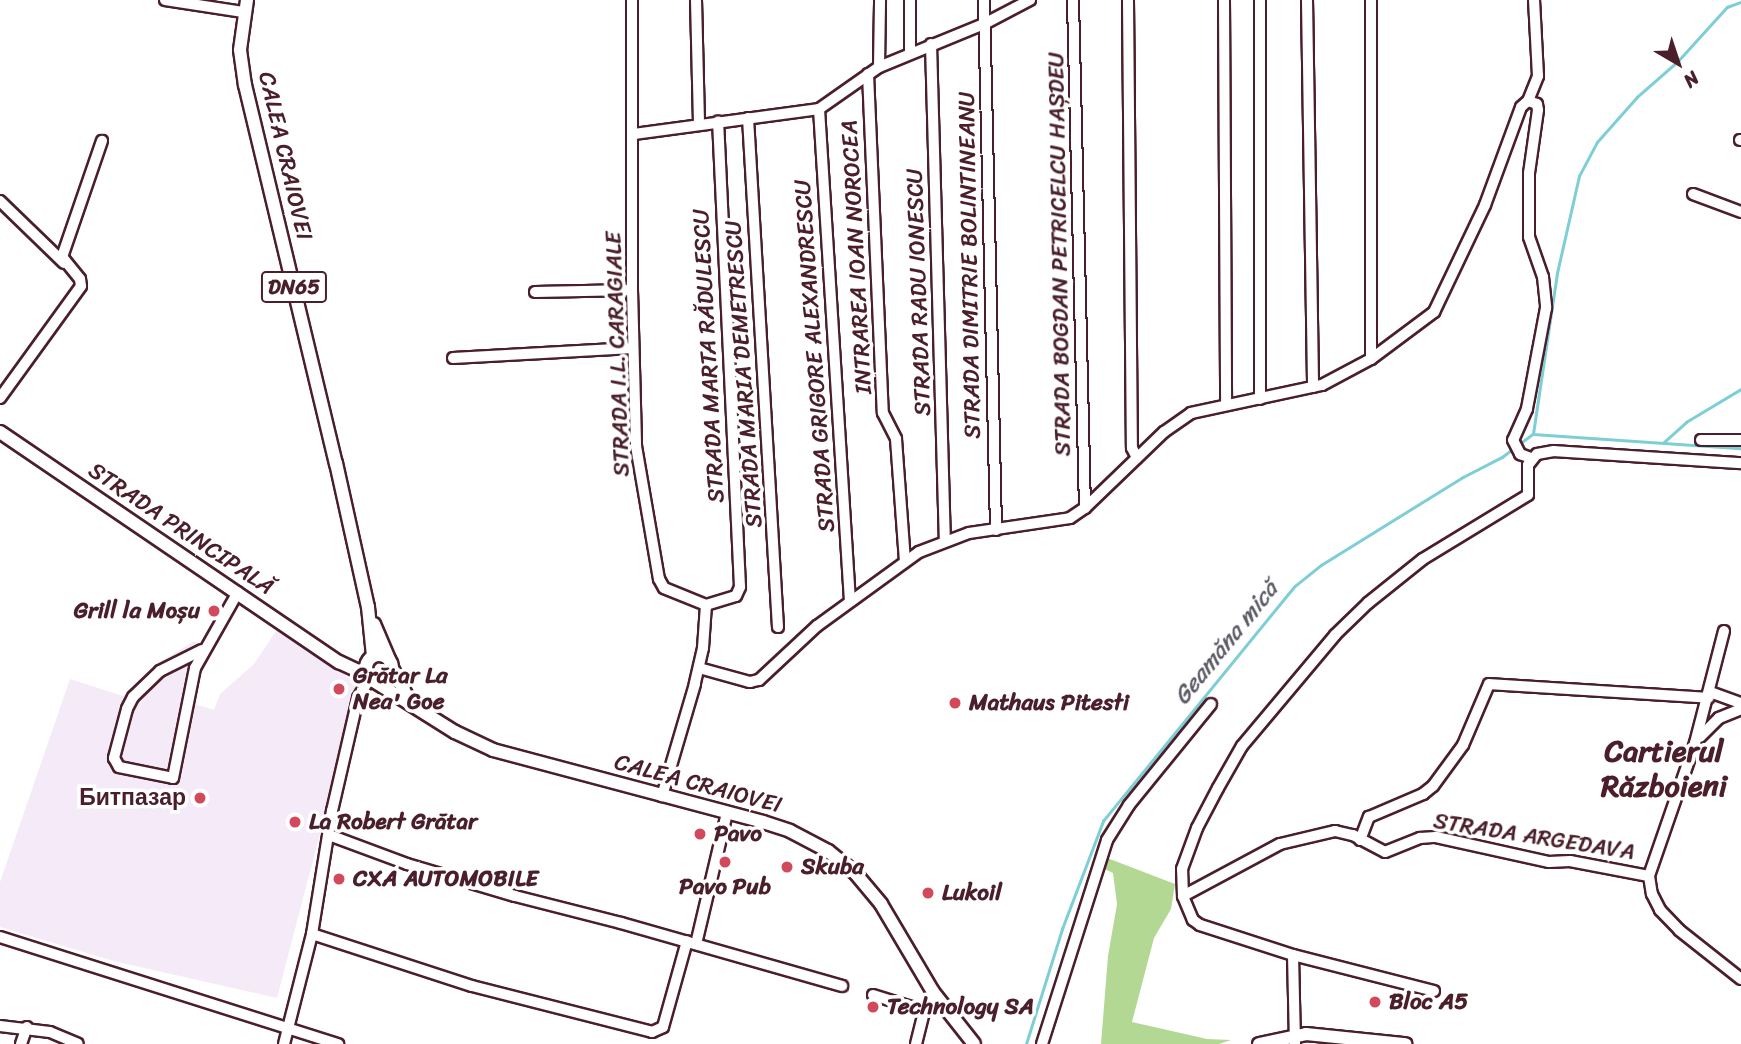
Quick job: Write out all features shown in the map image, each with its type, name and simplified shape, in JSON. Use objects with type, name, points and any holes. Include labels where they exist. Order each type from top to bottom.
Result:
[{"type":"main road","name":"CALEA CRAIOVEI","points":[[245,6],[240,50],[245,85],[328,427],[368,607],[390,664],[410,702]]},
{"type":"main road","name":"STRADA PRINCIPALĂ","points":[[0,432],[339,662],[370,678]]},
{"type":"main road","name":"CALEA CRAIOVEI","points":[[368,607],[371,659]]},
{"type":"main road","points":[[339,662],[382,656],[390,664],[385,680],[370,678]]},
{"type":"main road","name":"DN65","points":[[370,678],[371,659]]},
{"type":"main road","name":"CALEA CRAIOVEI","points":[[370,678],[454,732],[493,750],[790,831],[828,851],[844,863],[884,908],[933,992],[974,1044]]},
{"type":"main road","points":[[1259,1044],[1324,1034],[1405,1044]]},
{"type":"street","points":[[166,0],[245,6]]},
{"type":"street","name":"STRADA I.L. CARAGIALE","points":[[632,0],[632,290],[636,446],[659,579],[664,588],[706,605]]},
{"type":"street","points":[[696,0],[699,125]]},
{"type":"street","points":[[879,67],[880,0]]},
{"type":"street","points":[[910,0],[910,52]]},
{"type":"street","name":"STRADA DIMITRIE BOLINTINEANU","points":[[984,0],[996,530]]},
{"type":"street","points":[[634,134],[818,109],[879,67],[910,52],[984,24],[1030,0]]},
{"type":"street","name":"STRADA BOGDAN PETRICELCU HAȘDEU","points":[[1073,0],[1085,508]]},
{"type":"street","points":[[1128,0],[1132,447],[1137,458]]},
{"type":"street","points":[[1224,0],[1226,404]]},
{"type":"street","points":[[1260,0],[1260,399]]},
{"type":"street","points":[[1307,0],[1313,387]]},
{"type":"street","points":[[1371,0],[1371,359]]},
{"type":"street","points":[[699,668],[750,682],[759,680],[817,626],[850,600],[905,561],[945,539],[1049,523],[1070,517],[1085,508],[1137,458],[1191,413],[1313,387],[1371,359],[1434,312],[1485,205],[1521,107],[1528,101],[1538,76],[1534,0]]},
{"type":"street","name":"STRADA RADU IONESCU","points":[[931,44],[945,539]]},
{"type":"street","name":"INTRAREA IOAN NOROCEA","points":[[868,74],[883,413],[896,439],[905,561]]},
{"type":"street","points":[[1528,101],[1537,104],[1538,110],[1529,173],[1529,237],[1544,276],[1546,308],[1530,399],[1514,444],[1520,454],[1531,458],[1544,452],[1554,452],[1741,463]]},
{"type":"street","name":"STRADA GRIGORE ALEXANDRESCU","points":[[818,109],[850,600]]},
{"type":"street","name":"STRADA MARIA DEMETRESCU","points":[[748,118],[778,627]]},
{"type":"street","name":"STRADA MARTA RĂDULESCU","points":[[706,605],[736,596],[740,587],[718,122]]},
{"type":"street","points":[[64,263],[62,257],[102,141]]},
{"type":"street","points":[[1693,194],[1741,212]]},
{"type":"street","points":[[0,201],[80,279],[81,286],[0,398]]},
{"type":"street","points":[[535,292],[632,290]]},
{"type":"street","points":[[453,358],[634,348]]},
{"type":"street","points":[[1701,440],[1741,440]]},
{"type":"street","points":[[1434,990],[1293,955],[1200,925],[1189,913],[1184,896],[1182,869],[1186,853],[1242,746],[1317,656],[1335,635],[1395,579],[1458,537],[1521,500],[1529,489],[1531,458]]},
{"type":"street","points":[[202,650],[160,671],[133,697],[114,758],[119,767],[173,778],[195,668],[202,650],[238,592]]},
{"type":"street","points":[[662,796],[699,668],[706,605]]},
{"type":"street","points":[[1724,631],[1696,743],[1649,876],[1652,894],[1660,911],[1679,930],[1741,979]]},
{"type":"street","points":[[284,1044],[312,934],[329,835],[358,698],[370,678]]},
{"type":"street","points":[[1360,840],[1369,817],[1423,794],[1433,786],[1464,745],[1489,684],[1709,695],[1741,703]]},
{"type":"street","points":[[1042,1044],[1107,840],[1129,805],[1211,704]]},
{"type":"street","points":[[1696,743],[1719,718],[1741,709]]},
{"type":"street","points":[[312,934],[472,986],[652,1032],[663,1027],[692,943],[727,813]]},
{"type":"street","name":"STRADA ARGEDAVA","points":[[1184,896],[1291,840],[1335,831],[1385,852],[1420,838],[1436,837],[1549,862],[1570,861],[1649,876]]},
{"type":"street","points":[[329,835],[443,875],[842,986]]},
{"type":"street","points":[[0,937],[338,1044]]},
{"type":"street","points":[[1293,955],[1295,1039]]},
{"type":"street","points":[[916,1044],[923,1011],[933,992]]},
{"type":"street","points":[[873,995],[923,1011]]},
{"type":"street","points":[[0,1026],[27,1027],[50,1032],[78,1044]]},
{"type":"street","points":[[21,1044],[27,1027]]},
{"type":"shaded area","name":"Битпазар","points":[[278,628],[359,685],[277,998],[113,961],[0,927],[0,882],[70,679],[123,696],[155,665],[194,641],[210,649],[197,675],[192,703],[214,710],[220,694],[254,664]]},
{"type":"green space","points":[[1102,856],[1175,884],[1171,909],[1154,938],[1132,1022],[1207,1039],[1231,1040],[1219,1044],[1101,1044],[1108,956],[1117,904],[1113,873],[1098,866]]},
{"type":"waterway","points":[[1533,434],[1557,273],[1579,176],[1597,142],[1637,97],[1677,62],[1727,7],[1741,2]]},
{"type":"waterway","points":[[1663,443],[1686,422],[1741,389]]},
{"type":"waterway","name":"Geamăna mică","points":[[1026,1044],[1062,929],[1103,821],[1295,586],[1321,565],[1463,477],[1502,457],[1533,434],[1741,448]]},
{"type":"place","name":"Grill la Moșu","points":[[214,611]]},
{"type":"place","name":"Grătar La Nea' Goe","points":[[339,689]]},
{"type":"place","name":"Mathaus Pitesti","points":[[955,703]]},
{"type":"place","name":"Битпазар","points":[[200,798]]},
{"type":"place","name":"La Robert Grătar","points":[[295,822]]},
{"type":"place","name":"Pavo","points":[[700,834]]},
{"type":"place","name":"Pavo Pub","points":[[725,862]]},
{"type":"place","name":"Skuba","points":[[787,867]]},
{"type":"place","name":"CXA AUTOMOBILE","points":[[339,879]]},
{"type":"place","name":"Lukoil","points":[[928,893]]},
{"type":"place","name":"Bloc A5","points":[[1375,1002]]},
{"type":"place","name":"Technology SA","points":[[873,1007]]},
{"type":"district","name":"Cartierul Războieni","points":[[1664,768]]}]
